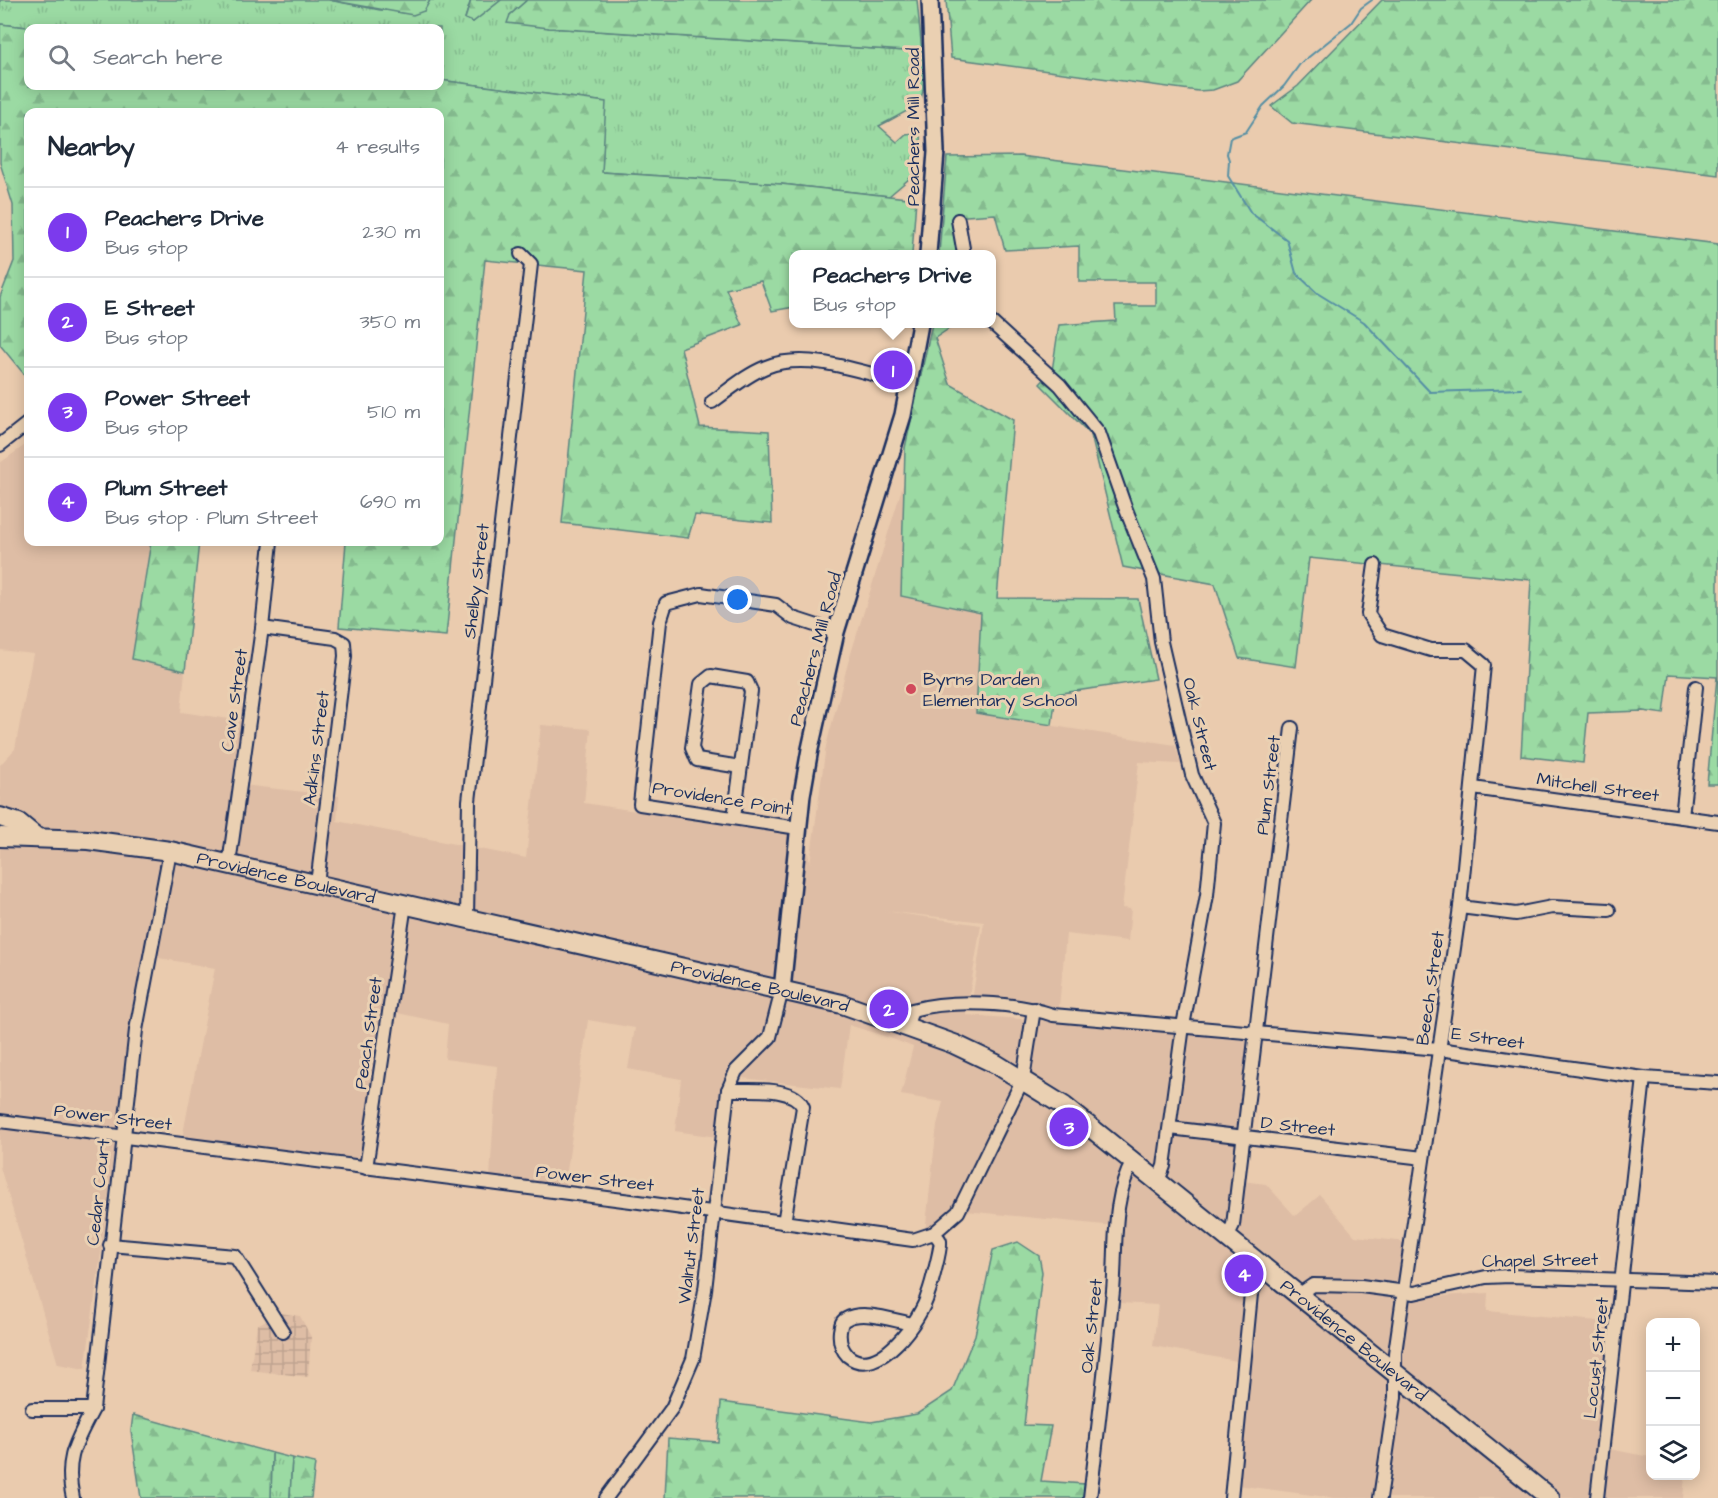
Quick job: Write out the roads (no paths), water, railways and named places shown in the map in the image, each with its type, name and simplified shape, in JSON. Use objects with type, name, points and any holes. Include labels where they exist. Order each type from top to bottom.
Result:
[{"type":"highway","points":[[0,817],[19,823],[36,837]]},
{"type":"highway","name":"Providence Boulevard","points":[[0,837],[95,840],[170,851],[842,1004],[907,1025],[954,1044],[1023,1079],[1064,1106],[1550,1498]]},
{"type":"main road","name":"Peachers Mill Road","points":[[928,250],[936,152],[930,0]]},
{"type":"main road","name":"Peachers Mill Road","points":[[782,990],[798,828],[810,749],[836,632],[895,446],[919,328]]},
{"type":"street","points":[[958,220],[963,250]]},
{"type":"street","name":"Shelby Street","points":[[467,917],[469,801],[531,264],[521,254]]},
{"type":"street","name":"Oak Street","points":[[996,327],[1060,385],[1099,434],[1154,579],[1161,642],[1192,775],[1214,823],[1208,895],[1183,1026],[1164,1166],[1158,1181]]},
{"type":"street","points":[[712,402],[757,372],[787,361],[807,360],[909,384]]},
{"type":"street","points":[[0,445],[24,426]]},
{"type":"street","name":"Cave Street","points":[[229,864],[262,628],[271,546]]},
{"type":"street","name":"Beech Street","points":[[1375,565],[1368,614],[1382,635],[1431,650],[1466,650],[1484,665],[1460,907],[1404,1290],[1394,1372],[1395,1397],[1380,1498]]},
{"type":"street","name":"Providence Point","points":[[798,828],[640,804],[655,657],[666,603],[701,594],[776,605],[793,618],[836,632]]},
{"type":"street","name":"Adkins Street","points":[[262,628],[341,639],[346,650],[317,884]]},
{"type":"street","points":[[734,818],[741,767],[751,691],[747,682],[711,676],[701,684],[692,748],[694,755],[697,760],[741,767]]},
{"type":"street","points":[[1682,817],[1696,687]]},
{"type":"street","name":"Plum Street","points":[[1227,1237],[1233,1225],[1292,728]]},
{"type":"street","name":"Mitchell Street","points":[[1473,788],[1718,822]]},
{"type":"street","name":"Cedar Court","points":[[73,1498],[69,1479],[69,1458],[93,1409],[135,1030],[170,851]]},
{"type":"street","name":"Peach Street","points":[[366,1168],[405,904]]},
{"type":"street","points":[[1460,907],[1516,914],[1552,907],[1609,910]]},
{"type":"street","name":"Walnut Street","points":[[606,1498],[672,1408],[693,1359],[705,1290],[728,1090],[736,1071],[770,1037],[782,990]]},
{"type":"street","name":"E Street","points":[[907,1025],[912,1010],[938,1003],[1034,1009],[1053,1015],[1438,1050],[1644,1078],[1718,1083]]},
{"type":"street","name":"Power Street","points":[[0,1121],[714,1212],[913,1240],[934,1233],[948,1224],[958,1212],[1023,1079],[1034,1009]]},
{"type":"street","name":"Locust Street","points":[[1597,1498],[1644,1078]]},
{"type":"street","points":[[728,1090],[790,1094],[799,1099],[803,1107],[784,1223]]},
{"type":"street","name":"D Street","points":[[1170,1128],[1423,1158]]},
{"type":"street","name":"Oak Street","points":[[1090,1498],[1113,1288],[1118,1197],[1122,1180],[1133,1161]]},
{"type":"street","points":[[914,1324],[856,1316],[845,1319],[841,1324],[839,1338],[848,1355],[854,1359],[871,1361],[885,1353],[914,1324],[922,1313],[940,1249],[940,1241],[934,1233]]},
{"type":"street","points":[[110,1245],[235,1256],[283,1332]]},
{"type":"street","points":[[1231,1498],[1251,1294],[1264,1269]]},
{"type":"street","name":"Chapel Street","points":[[1297,1296],[1313,1285],[1424,1291],[1486,1276],[1718,1282]]},
{"type":"street","points":[[32,1409],[93,1409]]},
{"type":"waterway","points":[[1372,0],[1361,8],[1351,23],[1300,64],[1284,86],[1263,106],[1246,132],[1230,138],[1227,154],[1228,176],[1251,213],[1287,240],[1296,273],[1317,293],[1364,322],[1430,392],[1521,389]]},
{"type":"place","name":"Peachers Drive","points":[[893,370]]},
{"type":"place","name":"Byrns Darden Elementary School","points":[[911,689]]},
{"type":"place","name":"E Street","points":[[889,1009]]},
{"type":"place","name":"Power Street","points":[[1069,1127]]},
{"type":"place","name":"Plum Street","points":[[1244,1274]]}]
